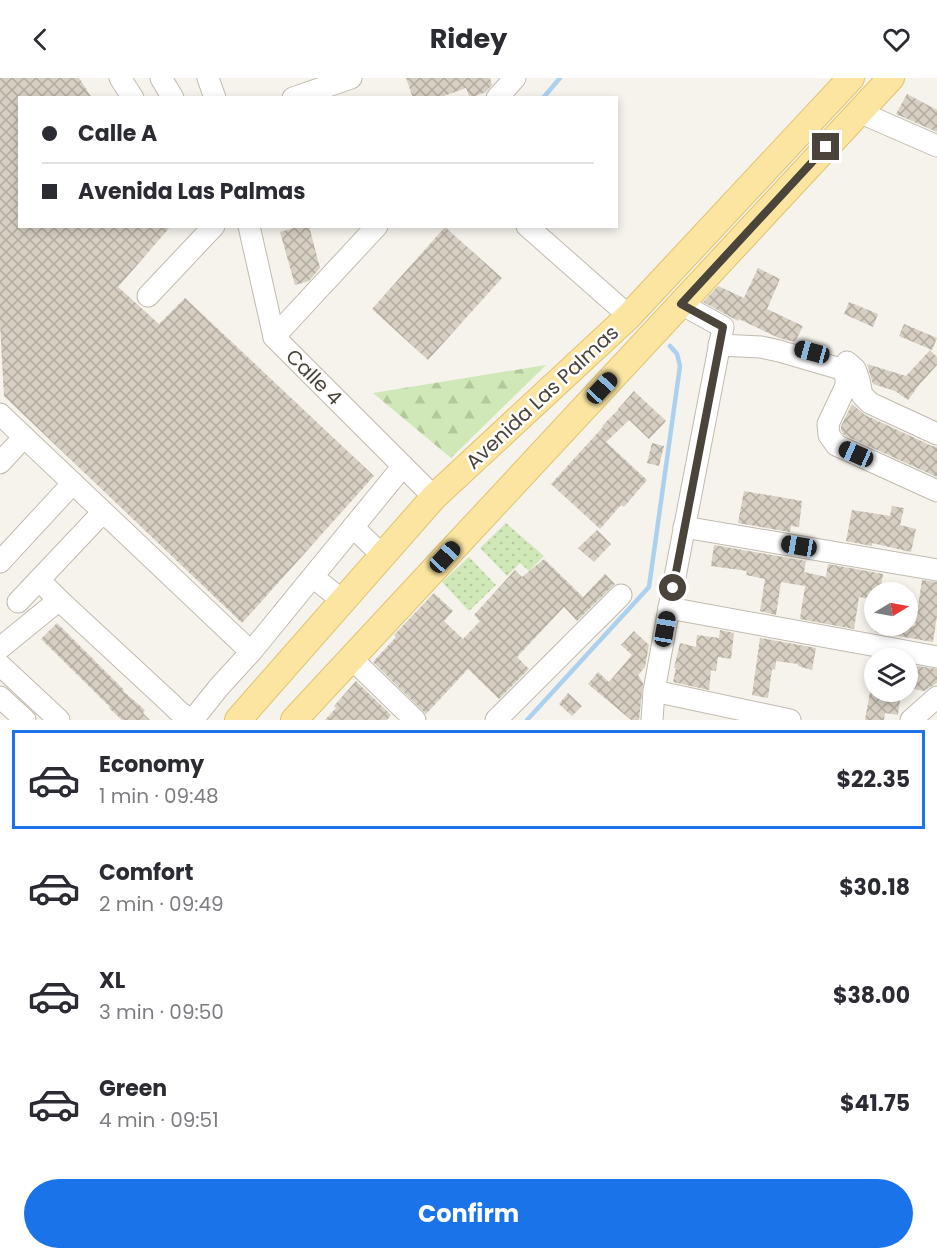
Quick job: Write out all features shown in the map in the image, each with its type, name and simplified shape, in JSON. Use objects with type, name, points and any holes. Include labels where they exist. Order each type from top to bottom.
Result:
[{"type":"main road","name":"Avenida Las Palmas","points":[[238,720],[434,497],[629,316],[851,78]]},
{"type":"main road","name":"Avenida Las Palmas","points":[[294,720],[891,78]]},
{"type":"street","points":[[120,78],[132,96]]},
{"type":"street","points":[[161,78],[172,96]]},
{"type":"street","points":[[208,78],[214,96]]},
{"type":"street","points":[[299,96],[351,78]]},
{"type":"street","points":[[499,96],[515,78]]},
{"type":"street","points":[[859,112],[937,146]]},
{"type":"street","points":[[148,296],[212,228]]},
{"type":"street","name":"Calle 4","points":[[249,228],[273,337],[434,497]]},
{"type":"street","points":[[273,337],[374,228]]},
{"type":"street","points":[[529,228],[629,316]]},
{"type":"street","points":[[681,304],[721,336],[841,369],[846,376],[846,386],[828,424],[829,435],[836,445],[937,490]]},
{"type":"street","points":[[721,336],[748,334],[767,337],[796,348],[846,361],[855,369],[862,395],[870,403],[937,434]]},
{"type":"street","points":[[652,720],[654,691],[721,336]]},
{"type":"street","points":[[0,414],[251,652]]},
{"type":"street","points":[[0,463],[24,437]]},
{"type":"street","points":[[39,580],[185,717],[195,717],[403,466]]},
{"type":"street","points":[[0,562],[73,483]]},
{"type":"street","points":[[18,602],[103,512]]},
{"type":"street","points":[[684,526],[937,570]]},
{"type":"street","points":[[353,527],[383,556]]},
{"type":"street","points":[[313,577],[343,600]]},
{"type":"street","points":[[496,720],[621,595]]},
{"type":"street","points":[[0,648],[59,600]]},
{"type":"street","points":[[669,609],[937,657]]},
{"type":"street","points":[[351,658],[415,720]]},
{"type":"street","points":[[0,665],[59,720]]},
{"type":"street","points":[[654,691],[790,720]]},
{"type":"street","points":[[0,697],[25,720]]},
{"type":"street","points":[[911,720],[937,697]]},
{"type":"green space","points":[[546,365],[451,458],[373,393]]},
{"type":"green space","points":[[506,523],[544,556],[529,571],[520,563],[507,576],[480,548]]},
{"type":"green space","points":[[469,557],[496,585],[469,611],[442,582]]},
{"type":"building","points":[[0,78],[79,78],[91,96],[18,96],[18,228],[169,228],[118,287],[159,324],[185,298],[374,476],[242,623],[4,396],[0,324]]},
{"type":"building","points":[[406,78],[490,78],[492,85],[486,92],[475,96],[469,96],[466,88],[444,96],[412,96]]},
{"type":"building","points":[[907,94],[937,110],[937,132],[896,114]]},
{"type":"building","points":[[294,228],[310,228],[320,268],[309,281],[295,285],[280,232]]},
{"type":"building","points":[[444,228],[502,278],[428,360],[372,309]]},
{"type":"building","points":[[758,268],[780,279],[767,309],[803,326],[795,342],[779,338],[739,319],[738,321],[703,302],[718,286],[744,298]]},
{"type":"building","points":[[849,302],[878,314],[873,327],[844,314]]},
{"type":"building","points":[[904,324],[937,338],[932,350],[899,336]]},
{"type":"building","points":[[930,350],[937,357],[937,365],[908,400],[895,391],[873,384],[867,364],[906,376]]},
{"type":"building","points":[[634,391],[666,421],[649,439],[629,420],[606,442],[647,480],[624,507],[621,505],[600,529],[551,484]]},
{"type":"building","points":[[852,404],[865,415],[937,447],[937,477],[844,435],[841,426]]},
{"type":"building","points":[[652,443],[664,446],[659,466],[647,463]]},
{"type":"building","points":[[744,491],[802,501],[799,527],[791,526],[790,532],[738,523]]},
{"type":"building","points":[[892,506],[904,508],[900,525],[916,529],[911,552],[872,543],[872,546],[846,541],[852,510],[890,516]]},
{"type":"building","points":[[597,530],[611,544],[594,562],[578,548]]},
{"type":"building","points":[[714,545],[806,561],[804,572],[826,577],[828,564],[883,574],[882,582],[864,582],[864,598],[859,597],[854,629],[800,619],[805,586],[781,582],[776,615],[760,611],[765,579],[746,575],[747,571],[711,566]]},
{"type":"building","points":[[544,559],[583,597],[605,574],[615,584],[577,621],[564,607],[517,657],[529,669],[499,699],[468,669],[426,714],[373,662],[396,637],[394,635],[434,593],[453,611],[444,621],[463,639],[480,621],[474,615],[515,570],[522,577]]},
{"type":"building","points":[[922,580],[937,582],[937,616],[933,642],[898,636],[918,636],[918,606]]},
{"type":"building","points":[[57,623],[123,691],[145,710],[143,713],[150,720],[122,720],[41,639]]},
{"type":"building","points":[[720,630],[734,633],[731,659],[718,657],[716,671],[711,670],[709,690],[673,682],[680,643],[696,647],[697,635],[719,638]]},
{"type":"building","points":[[634,631],[649,645],[645,667],[638,675],[643,683],[639,720],[631,720],[588,684],[598,672],[609,682],[632,655],[621,645]]},
{"type":"building","points":[[760,638],[816,648],[812,670],[798,666],[798,664],[776,661],[775,670],[772,669],[768,698],[752,695]]},
{"type":"building","points":[[918,666],[937,669],[937,683],[924,691],[918,690]]},
{"type":"building","points":[[356,681],[391,715],[387,720],[325,720],[336,708],[334,706]]},
{"type":"building","points":[[568,693],[582,706],[572,716],[559,704]]},
{"type":"building","points":[[868,702],[900,702],[898,715],[885,713],[884,720],[865,720]]},
{"type":"waterway","points":[[545,96],[560,78]]},
{"type":"waterway","points":[[527,720],[649,587],[680,366],[677,354],[670,346]]},
{"type":"route","points":[[673,588],[723,327],[681,304],[826,147]]}]
